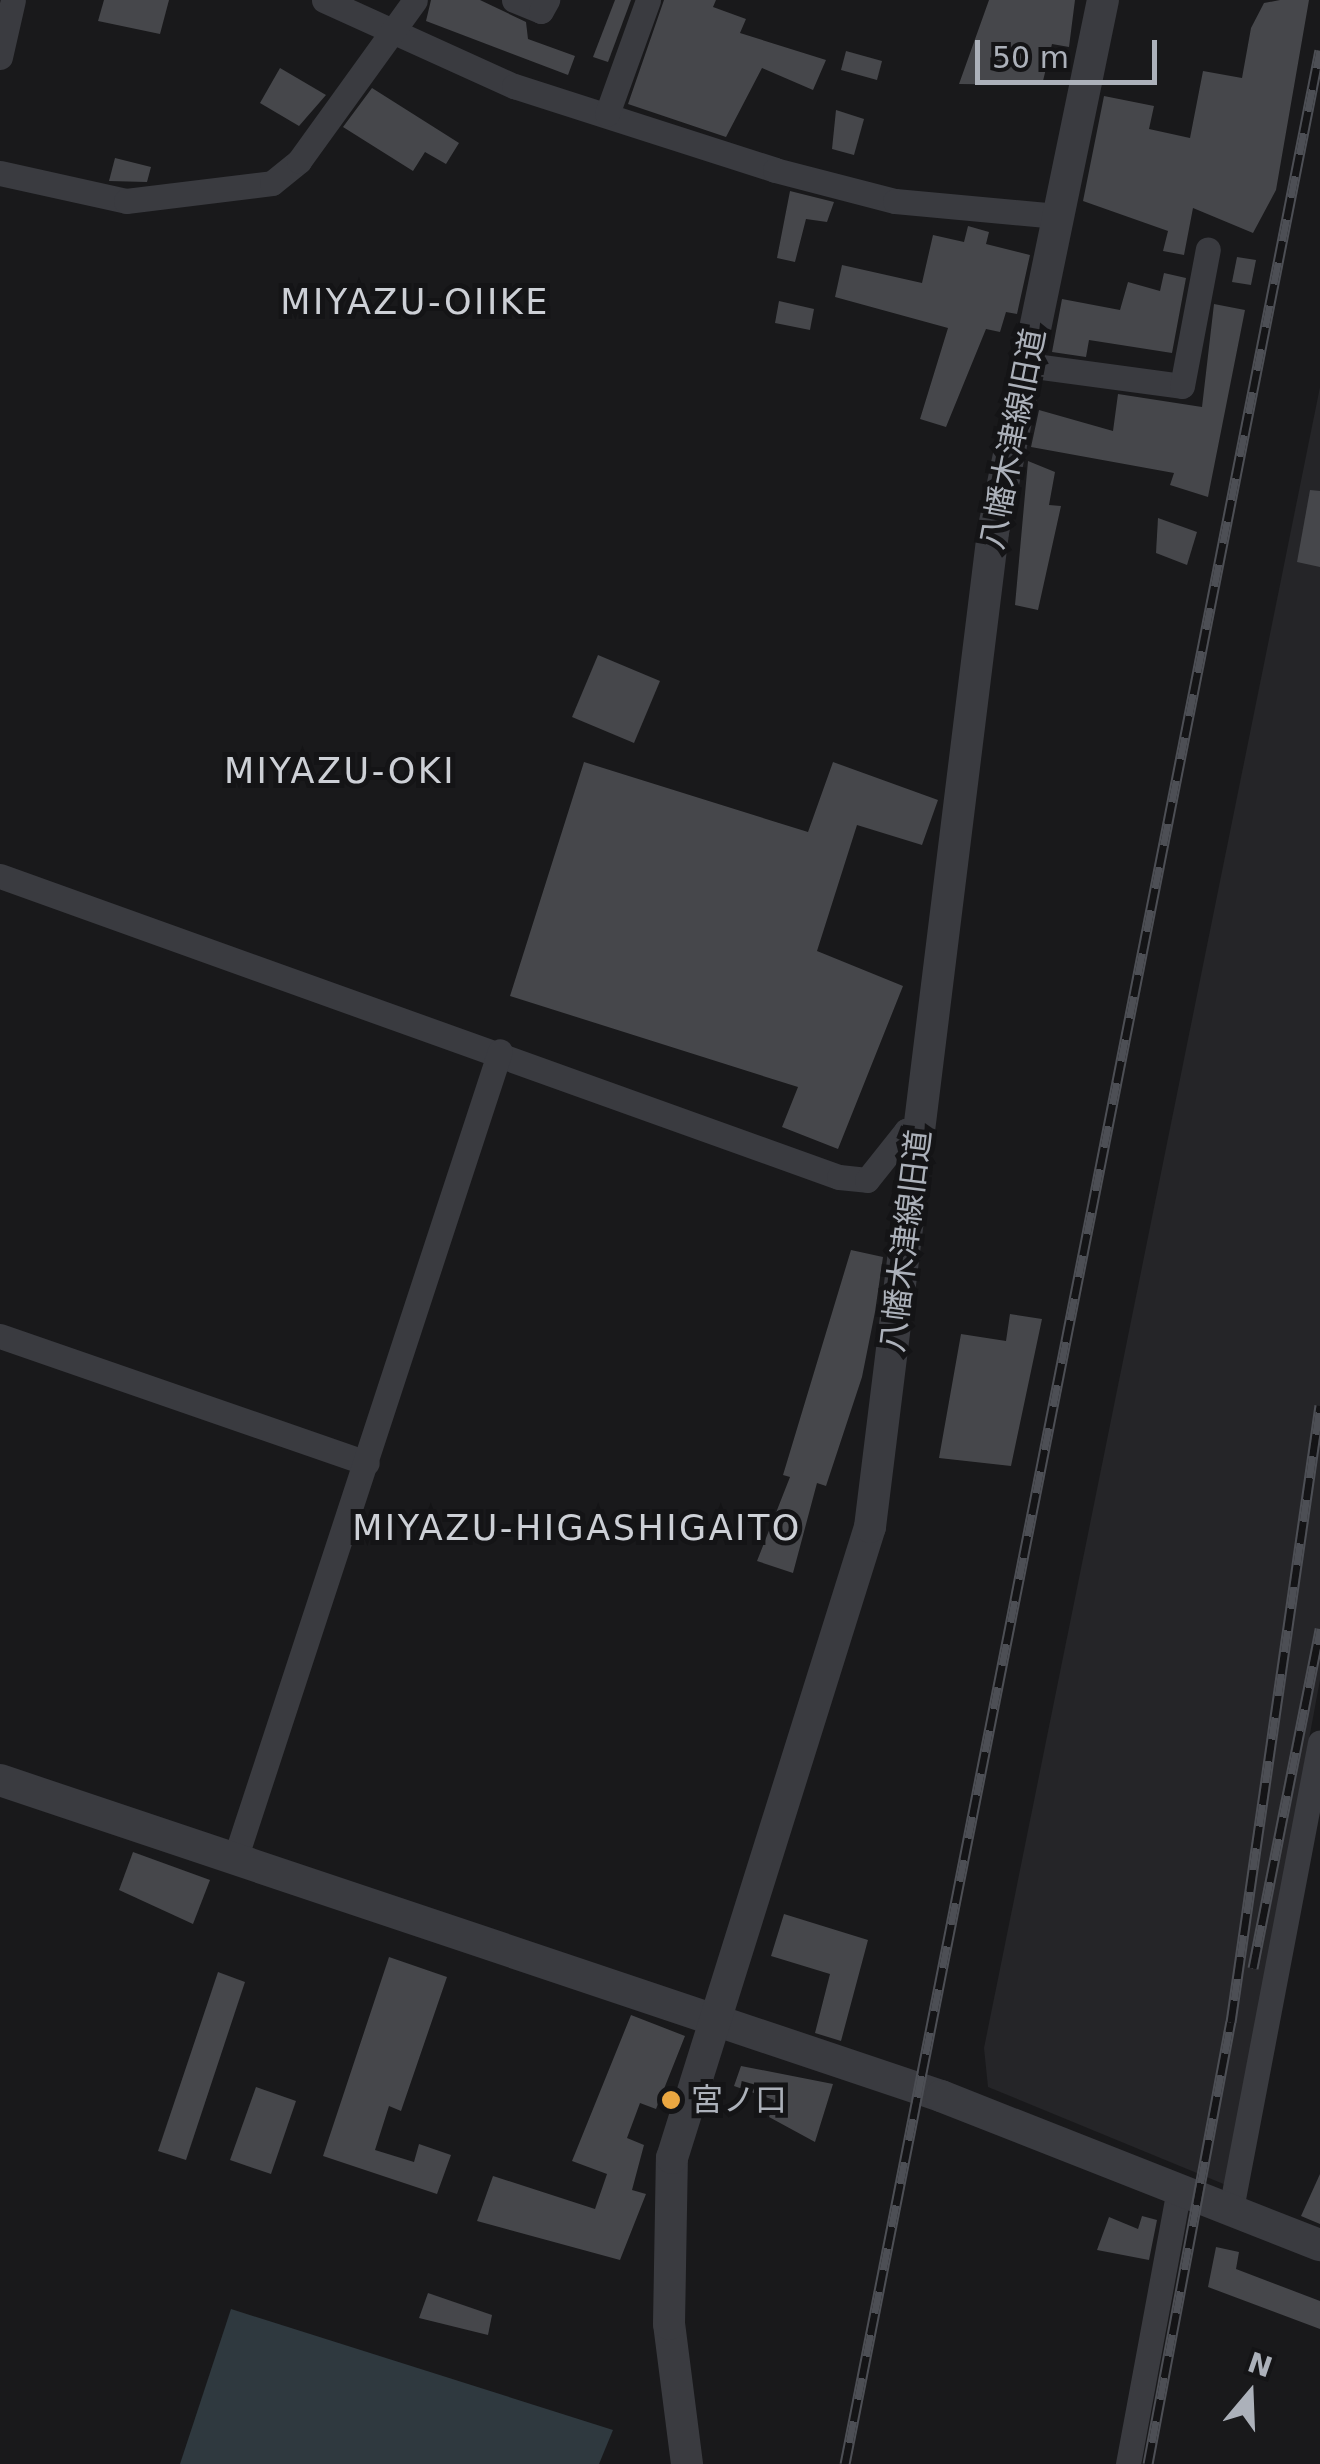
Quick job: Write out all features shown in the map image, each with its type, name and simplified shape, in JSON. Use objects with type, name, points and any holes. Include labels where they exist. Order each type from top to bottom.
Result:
[{"type":"street","points":[[0,57],[13,0]]},
{"type":"street","points":[[324,0],[391,36],[608,114],[895,200],[1057,216]]},
{"type":"street","points":[[0,173],[126,201],[272,183],[391,36],[415,0]]},
{"type":"street","points":[[514,0],[541,12],[547,0]]},
{"type":"street","points":[[608,114],[648,0]]},
{"type":"street","name":"八幡木津線旧道","points":[[687,2464],[664,2226],[672,2158],[711,2016],[870,1527],[993,532],[1103,0]]},
{"type":"street","points":[[1027,365],[1182,386],[1208,249]]},
{"type":"street","points":[[0,876],[858,1181],[906,1131],[921,1128]]},
{"type":"street","points":[[235,1859],[500,1051]]},
{"type":"street","points":[[0,1336],[366,1463]]},
{"type":"street","points":[[1231,2209],[1320,1742]]},
{"type":"street","points":[[0,1780],[711,2016],[731,2031],[942,2096],[1320,2245]]},
{"type":"street","points":[[1128,2464],[1179,2190]]},
{"type":"shaded area","points":[[1320,387],[1320,1680],[1226,2185],[988,2087],[984,2048]]},
{"type":"shaded area","points":[[231,2309],[613,2430],[599,2464],[180,2464]]},
{"type":"building","points":[[104,0],[169,0],[160,34],[98,21]]},
{"type":"building","points":[[431,0],[480,0],[526,22],[528,39],[575,56],[568,75],[426,21]]},
{"type":"building","points":[[615,0],[631,0],[608,62],[593,57]]},
{"type":"building","points":[[664,0],[716,0],[713,7],[746,19],[740,33],[826,60],[813,90],[762,68],[726,137],[628,104]]},
{"type":"building","points":[[989,0],[1075,0],[1069,47],[1052,44],[1042,85],[959,84]]},
{"type":"building","points":[[1309,0],[1276,190],[1253,233],[1193,208],[1184,255],[1163,251],[1168,231],[1083,201],[1104,96],[1154,106],[1149,129],[1190,138],[1203,71],[1242,78],[1251,28],[1264,3]]},
{"type":"building","points":[[846,51],[882,61],[877,80],[841,70]]},
{"type":"building","points":[[280,68],[326,95],[299,126],[260,103]]},
{"type":"building","points":[[372,88],[459,143],[446,164],[425,152],[413,171],[343,127]]},
{"type":"building","points":[[836,110],[864,119],[854,155],[832,149]]},
{"type":"building","points":[[115,158],[151,167],[147,182],[109,181]]},
{"type":"building","points":[[790,191],[834,202],[827,222],[806,219],[795,262],[777,258]]},
{"type":"building","points":[[968,226],[989,232],[986,244],[1030,255],[1017,314],[1006,312],[1000,332],[986,329],[946,427],[920,419],[948,328],[835,297],[842,265],[922,283],[933,235],[964,242]]},
{"type":"building","points":[[1237,257],[1256,260],[1251,285],[1232,282]]},
{"type":"building","points":[[1164,273],[1186,278],[1172,353],[1089,340],[1086,357],[1052,352],[1062,299],[1120,310],[1128,282],[1160,291]]},
{"type":"building","points":[[779,301],[814,309],[810,330],[775,323]]},
{"type":"building","points":[[1214,304],[1245,310],[1208,497],[1170,485],[1174,473],[1031,447],[1039,410],[1113,431],[1118,394],[1202,407]]},
{"type":"building","points":[[1028,461],[1055,472],[1049,505],[1061,506],[1038,610],[1015,605]]},
{"type":"building","points":[[1310,490],[1320,491],[1320,567],[1297,562]]},
{"type":"building","points":[[1158,518],[1197,532],[1187,565],[1156,553]]},
{"type":"building","points":[[598,655],[660,681],[634,743],[572,717]]},
{"type":"building","points":[[584,762],[808,832],[833,762],[938,800],[922,845],[857,825],[817,951],[903,986],[838,1149],[782,1127],[798,1087],[510,996]]},
{"type":"building","points":[[851,1250],[883,1257],[875,1312],[862,1377],[826,1486],[817,1483],[793,1573],[757,1561],[790,1477],[783,1475]]},
{"type":"building","points":[[1010,1314],[1042,1319],[1011,1466],[939,1458],[961,1334],[1006,1341]]},
{"type":"building","points":[[133,1852],[210,1880],[193,1924],[119,1890]]},
{"type":"building","points":[[784,1914],[868,1940],[841,2041],[815,2033],[830,1974],[771,1956]]},
{"type":"building","points":[[389,1957],[447,1977],[401,2111],[389,2106],[375,2150],[414,2162],[419,2144],[451,2155],[437,2194],[323,2156]]},
{"type":"building","points":[[218,1972],[245,1982],[186,2160],[158,2151]]},
{"type":"building","points":[[631,2015],[685,2036],[656,2109],[640,2103],[627,2138],[644,2145],[632,2190],[646,2194],[620,2260],[477,2221],[493,2176],[595,2209],[607,2174],[572,2161]]},
{"type":"building","points":[[741,2066],[833,2084],[815,2142],[769,2117],[774,2100],[734,2086]]},
{"type":"building","points":[[256,2087],[296,2101],[271,2174],[230,2160]]},
{"type":"building","points":[[1320,2174],[1320,2224],[1301,2216]]},
{"type":"building","points":[[1142,2216],[1157,2220],[1149,2260],[1097,2250],[1109,2217],[1138,2229]]},
{"type":"building","points":[[1216,2247],[1239,2252],[1236,2269],[1320,2301],[1320,2329],[1208,2287]]},
{"type":"building","points":[[428,2293],[492,2315],[488,2335],[419,2318]]},
{"type":"railway","points":[[845,2464],[1320,50]]},
{"type":"railway","points":[[1148,2464],[1231,2022],[1320,1405]]},
{"type":"railway","points":[[1253,1968],[1320,1629]]},
{"type":"place","name":"宮ノ口","points":[[671,2100]]},
{"type":"district","name":"MIYAZU-OIIKE","points":[[415,302]]},
{"type":"district","name":"MIYAZU-OKI","points":[[340,771]]},
{"type":"district","name":"MIYAZU-HIGASHIGAITO","points":[[577,1528]]}]
